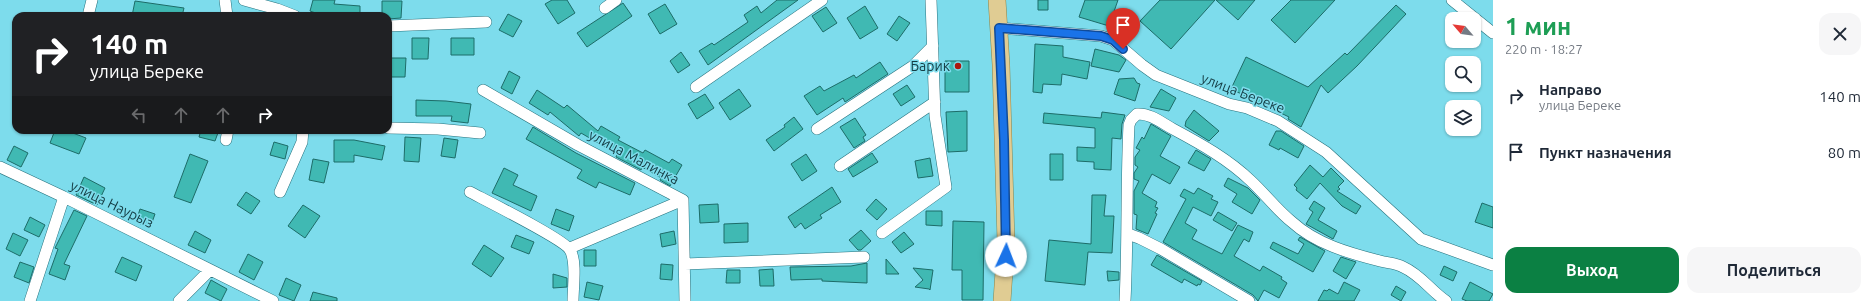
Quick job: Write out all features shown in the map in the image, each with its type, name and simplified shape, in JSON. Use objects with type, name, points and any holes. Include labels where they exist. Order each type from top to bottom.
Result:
[{"type":"main road","points":[[997,0],[1006,242],[1002,301]]},
{"type":"street","points":[[89,12],[92,0]]},
{"type":"street","points":[[225,0],[226,12]]},
{"type":"street","points":[[244,0],[285,12]]},
{"type":"street","points":[[605,8],[616,0]]},
{"type":"street","points":[[696,88],[822,0]]},
{"type":"street","points":[[882,233],[946,187],[935,116],[931,0]]},
{"type":"street","points":[[1452,0],[1493,33]]},
{"type":"street","points":[[392,26],[486,22]]},
{"type":"street","name":"улица Береке","points":[[999,28],[1101,36],[1113,40],[1142,66],[1156,75],[1229,104],[1247,108],[1278,121],[1326,152],[1420,239],[1493,265]]},
{"type":"street","points":[[817,129],[913,66],[933,46]]},
{"type":"street","name":"улица Малинка","points":[[483,90],[578,145],[684,200],[685,301]]},
{"type":"street","points":[[840,166],[935,102]]},
{"type":"street","points":[[1125,301],[1128,234],[1127,205],[1129,125],[1131,120],[1137,114],[1154,118],[1207,146],[1230,162],[1257,186],[1292,223],[1316,238],[1328,245],[1344,251],[1403,266],[1429,284],[1446,301]]},
{"type":"street","points":[[392,128],[480,133]]},
{"type":"street","points":[[280,192],[302,142],[303,134]]},
{"type":"street","name":"улица Наурыз","points":[[0,167],[64,197],[273,301]]},
{"type":"street","points":[[470,192],[552,236],[570,248],[574,258],[573,301]]},
{"type":"street","points":[[30,301],[64,197]]},
{"type":"street","points":[[570,248],[684,200]]},
{"type":"street","points":[[1128,234],[1161,249],[1249,301]]},
{"type":"street","points":[[685,264],[864,256]]},
{"type":"street","points":[[179,301],[210,270]]},
{"type":"building","points":[[313,0],[335,0],[334,4],[360,6],[360,12],[310,11]]},
{"type":"building","points":[[552,0],[567,0],[575,13],[558,24],[545,4]]},
{"type":"building","points":[[777,0],[798,0],[708,65],[699,51],[712,43],[714,45],[748,22],[744,15],[757,6],[761,13]]},
{"type":"building","points":[[1038,0],[1048,0],[1048,10],[1038,10]]},
{"type":"building","points":[[1085,0],[1118,0],[1109,26],[1079,17]]},
{"type":"building","points":[[1160,0],[1215,0],[1171,49],[1140,21]]},
{"type":"building","points":[[1216,0],[1255,0],[1238,20]]},
{"type":"building","points":[[1291,0],[1335,0],[1295,43],[1271,20]]},
{"type":"building","points":[[135,1],[184,8],[183,12],[133,12]]},
{"type":"building","points":[[382,1],[402,1],[401,18],[392,19],[392,12],[382,12]]},
{"type":"building","points":[[623,3],[632,16],[587,47],[577,33]]},
{"type":"building","points":[[665,4],[677,24],[660,34],[648,14]]},
{"type":"building","points":[[1396,5],[1406,14],[1357,66],[1328,93],[1321,85],[1301,127],[1288,119],[1289,117],[1231,89],[1246,57],[1308,87],[1345,53],[1347,55]]},
{"type":"building","points":[[865,6],[878,28],[860,39],[847,18]]},
{"type":"building","points":[[826,7],[837,23],[823,32],[812,16]]},
{"type":"building","points":[[508,14],[522,21],[513,37],[499,30]]},
{"type":"building","points":[[899,16],[910,23],[897,41],[887,34]]},
{"type":"building","points":[[412,38],[429,38],[428,59],[412,59]]},
{"type":"building","points":[[451,38],[474,38],[474,55],[451,55]]},
{"type":"building","points":[[1035,44],[1063,46],[1063,57],[1090,62],[1087,79],[1062,74],[1061,85],[1043,84],[1042,93],[1033,92]]},
{"type":"building","points":[[1095,49],[1119,55],[1126,60],[1119,72],[1091,66]]},
{"type":"building","points":[[681,52],[690,65],[678,73],[670,61]]},
{"type":"building","points":[[392,58],[406,58],[405,77],[392,77]]},
{"type":"building","points":[[945,61],[969,61],[969,92],[945,92]]},
{"type":"building","points":[[880,62],[888,74],[845,102],[843,98],[817,115],[804,96],[820,86],[824,91],[854,75],[856,78]]},
{"type":"building","points":[[509,71],[520,77],[512,94],[501,88]]},
{"type":"building","points":[[1134,78],[1137,83],[1140,84],[1135,101],[1114,94],[1119,79]]},
{"type":"building","points":[[907,85],[915,97],[901,106],[893,94]]},
{"type":"building","points":[[739,89],[751,106],[730,120],[719,103]]},
{"type":"building","points":[[1161,89],[1176,98],[1169,111],[1150,107]]},
{"type":"building","points":[[537,90],[564,108],[567,105],[598,131],[601,126],[620,137],[618,140],[643,153],[645,150],[669,163],[672,159],[682,165],[670,186],[660,180],[661,178],[642,167],[641,170],[616,157],[617,154],[581,133],[579,136],[550,112],[548,115],[529,103]]},
{"type":"building","points":[[705,94],[714,108],[697,119],[688,104]]},
{"type":"building","points":[[416,100],[471,104],[468,123],[451,121],[452,116],[416,116]]},
{"type":"building","points":[[1194,110],[1219,131],[1209,141],[1185,126],[1186,121]]},
{"type":"building","points":[[967,111],[967,151],[948,152],[946,112]]},
{"type":"building","points":[[1102,112],[1125,115],[1122,124],[1121,139],[1112,138],[1111,170],[1094,169],[1094,162],[1077,161],[1077,147],[1095,148],[1095,128],[1043,123],[1044,113],[1101,118]]},
{"type":"building","points":[[794,117],[803,129],[774,151],[766,140],[785,127],[784,125]]},
{"type":"building","points":[[855,118],[866,135],[863,137],[865,141],[854,148],[840,127]]},
{"type":"building","points":[[1151,124],[1171,136],[1160,156],[1180,167],[1170,184],[1152,174],[1142,193],[1157,202],[1155,207],[1158,208],[1155,213],[1157,214],[1148,234],[1136,229],[1137,215],[1134,214],[1134,191],[1139,181],[1134,179],[1134,173],[1138,167],[1135,165],[1135,157],[1140,150],[1136,148],[1142,137],[1144,139]]},
{"type":"building","points":[[533,127],[576,153],[635,183],[630,195],[599,182],[596,188],[577,178],[582,170],[526,139]]},
{"type":"building","points":[[1276,131],[1281,131],[1304,146],[1298,158],[1280,148],[1279,150],[1269,145]]},
{"type":"building","points":[[53,134],[76,134],[86,138],[79,154],[50,143]]},
{"type":"building","points":[[200,134],[218,134],[215,141],[199,137]]},
{"type":"building","points":[[405,137],[421,138],[419,162],[404,161]]},
{"type":"building","points":[[444,138],[458,140],[455,158],[441,156]]},
{"type":"building","points":[[334,140],[354,140],[385,146],[382,160],[354,155],[354,162],[334,162]]},
{"type":"building","points":[[274,142],[288,146],[285,159],[270,155]]},
{"type":"building","points":[[14,146],[28,153],[21,167],[7,160]]},
{"type":"building","points":[[1196,150],[1211,159],[1204,171],[1188,163]]},
{"type":"building","points":[[872,153],[878,162],[853,177],[848,169]]},
{"type":"building","points":[[190,154],[208,161],[191,203],[174,197]]},
{"type":"building","points":[[806,154],[817,171],[802,181],[791,164]]},
{"type":"building","points":[[1050,154],[1063,154],[1063,180],[1050,180]]},
{"type":"building","points":[[930,158],[933,176],[918,178],[915,161]]},
{"type":"building","points":[[313,159],[329,162],[324,183],[309,180]]},
{"type":"building","points":[[1310,165],[1323,177],[1331,168],[1344,181],[1338,187],[1340,189],[1337,191],[1361,206],[1356,214],[1342,206],[1320,183],[1307,199],[1296,190],[1297,188],[1294,185]]},
{"type":"building","points":[[504,168],[518,175],[513,185],[537,196],[531,211],[492,193]]},
{"type":"building","points":[[84,177],[105,188],[97,205],[76,195]]},
{"type":"building","points":[[1228,178],[1248,188],[1260,200],[1252,214],[1232,202],[1237,194],[1224,186]]},
{"type":"building","points":[[832,187],[841,202],[820,215],[822,218],[805,229],[801,223],[795,228],[788,217]]},
{"type":"building","points":[[1198,188],[1213,196],[1211,199],[1218,202],[1211,216],[1193,207],[1185,223],[1197,230],[1192,239],[1222,254],[1238,225],[1253,232],[1249,242],[1244,239],[1234,256],[1260,271],[1263,266],[1282,277],[1281,279],[1287,283],[1279,298],[1264,290],[1258,301],[1253,295],[1163,242],[1186,199],[1180,196],[1184,189],[1194,194]]},
{"type":"building","points":[[246,192],[260,201],[251,214],[237,205]]},
{"type":"building","points":[[1092,195],[1106,195],[1104,216],[1114,216],[1112,253],[1088,252],[1085,285],[1045,281],[1049,240],[1091,244]]},
{"type":"building","points":[[876,199],[887,209],[877,220],[866,210]]},
{"type":"building","points":[[1314,201],[1325,208],[1318,220],[1337,231],[1333,239],[1306,224],[1313,212],[1309,209]]},
{"type":"building","points":[[1482,203],[1493,207],[1493,228],[1475,222]]},
{"type":"building","points":[[718,204],[719,222],[700,223],[699,205]]},
{"type":"building","points":[[303,205],[320,216],[305,238],[288,226]]},
{"type":"building","points":[[140,209],[155,214],[150,228],[136,222]]},
{"type":"building","points":[[556,209],[574,216],[569,231],[551,224]]},
{"type":"building","points":[[74,210],[87,216],[64,264],[70,266],[65,280],[49,274],[58,249],[55,248]]},
{"type":"building","points":[[926,211],[942,211],[942,226],[926,225]]},
{"type":"building","points":[[1218,212],[1237,223],[1232,231],[1213,220]]},
{"type":"building","points":[[30,217],[45,225],[39,237],[24,230]]},
{"type":"building","points":[[953,221],[984,222],[983,300],[962,300],[962,270],[952,270]]},
{"type":"building","points":[[748,223],[748,242],[724,243],[724,224]]},
{"type":"building","points":[[861,230],[871,241],[861,250],[858,250],[849,240]]},
{"type":"building","points":[[195,231],[211,240],[205,253],[188,245]]},
{"type":"building","points":[[674,231],[676,244],[662,247],[660,234]]},
{"type":"building","points":[[904,232],[914,244],[901,253],[892,242]]},
{"type":"building","points":[[13,233],[28,240],[20,256],[6,249]]},
{"type":"building","points":[[516,235],[534,242],[529,254],[511,247]]},
{"type":"building","points":[[1300,237],[1325,251],[1313,272],[1270,248],[1273,242],[1298,254],[1304,244],[1298,240]]},
{"type":"building","points":[[484,245],[504,258],[491,277],[472,264]]},
{"type":"building","points":[[584,250],[596,250],[596,266],[584,266]]},
{"type":"building","points":[[248,254],[263,262],[254,280],[239,272]]},
{"type":"building","points":[[1157,255],[1202,281],[1200,285],[1198,284],[1197,286],[1184,279],[1182,283],[1151,265]]},
{"type":"building","points":[[122,257],[142,266],[136,281],[115,272]]},
{"type":"building","points":[[1341,257],[1356,262],[1346,279],[1333,271]]},
{"type":"building","points":[[886,259],[899,274],[886,274]]},
{"type":"building","points":[[20,262],[34,267],[29,283],[14,277]]},
{"type":"building","points":[[867,263],[867,283],[822,281],[822,279],[791,280],[790,267],[851,266]]},
{"type":"building","points":[[661,264],[673,265],[672,280],[660,279]]},
{"type":"building","points":[[1444,266],[1457,272],[1453,281],[1440,275]]},
{"type":"building","points":[[913,268],[933,270],[930,290],[915,287],[923,280]]},
{"type":"building","points":[[773,269],[774,286],[760,286],[759,270]]},
{"type":"building","points":[[727,270],[740,270],[740,283],[726,283]]},
{"type":"building","points":[[1107,271],[1119,272],[1119,280],[1108,281]]},
{"type":"building","points":[[553,274],[567,278],[567,287],[553,288]]},
{"type":"building","points":[[286,278],[301,285],[294,301],[279,295]]},
{"type":"building","points":[[211,280],[227,289],[221,301],[205,293]]},
{"type":"building","points":[[587,282],[603,286],[599,300],[584,297]]},
{"type":"building","points":[[1344,282],[1360,290],[1354,301],[1318,301],[1324,290],[1327,291],[1329,289],[1338,294]]},
{"type":"building","points":[[1470,282],[1493,294],[1489,301],[1467,301],[1462,299]]},
{"type":"building","points":[[1396,286],[1406,292],[1401,301],[1391,295]]},
{"type":"building","points":[[313,292],[337,298],[337,301],[310,301]]},
{"type":"place","name":"Барик","points":[[958,66]]},
{"type":"route","points":[[1006,256],[1004,140],[999,28],[1101,36],[1113,40],[1123,49]]}]
